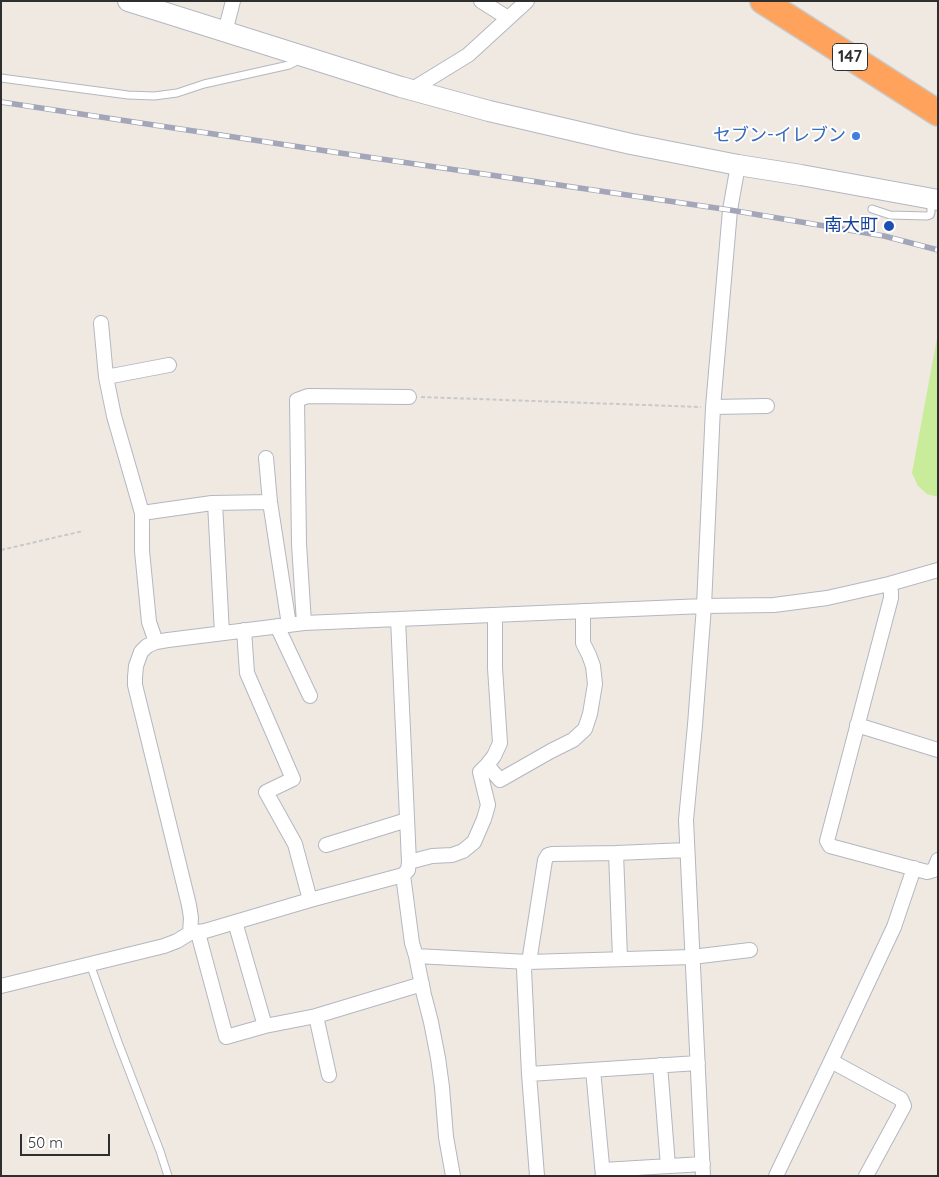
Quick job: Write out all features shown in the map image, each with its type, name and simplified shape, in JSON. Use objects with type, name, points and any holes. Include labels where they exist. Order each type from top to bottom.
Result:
[{"type":"highway","name":"147","points":[[763,1],[938,113]]},
{"type":"highway","name":"147","points":[[788,1],[938,96]]},
{"type":"street","points":[[128,1],[411,90],[551,126],[738,165],[936,196]]},
{"type":"street","points":[[225,32],[233,1]]},
{"type":"street","points":[[481,1],[508,18]]},
{"type":"street","points":[[411,90],[468,55],[527,1]]},
{"type":"street","points":[[594,1070],[603,1173],[668,1166],[703,1170],[686,820],[704,606],[713,407],[730,210],[738,165]]},
{"type":"street","points":[[101,323],[106,377],[114,416],[142,513],[142,551],[149,622],[156,642]]},
{"type":"street","points":[[106,377],[169,365]]},
{"type":"street","points":[[304,623],[299,544],[297,400],[308,396],[409,396]]},
{"type":"street","points":[[713,407],[767,406]]},
{"type":"street","points":[[266,458],[283,626],[310,696]]},
{"type":"street","points":[[142,513],[215,503],[270,502]]},
{"type":"street","points":[[215,503],[222,633]]},
{"type":"street","points":[[422,984],[316,1016],[265,1026],[226,1037],[190,918],[189,905],[135,686],[136,666],[141,652],[147,646],[168,640],[304,623],[495,614],[774,605],[827,598],[889,584],[938,570]]},
{"type":"street","points":[[889,584],[891,598],[827,839],[830,846],[927,872],[934,870],[938,860]]},
{"type":"street","points":[[487,765],[500,780],[573,740],[585,729],[596,684],[593,666],[583,643],[583,611]]},
{"type":"street","points":[[409,862],[432,856],[452,855],[463,852],[474,842],[484,819],[488,805],[480,772],[494,756],[500,742],[495,668],[495,614]]},
{"type":"street","points":[[1,986],[164,946],[194,933],[403,875],[408,870],[409,862],[398,618]]},
{"type":"street","points":[[244,630],[248,674],[293,779],[266,792],[295,844],[310,900]]},
{"type":"street","points":[[857,725],[938,750]]},
{"type":"street","points":[[326,845],[407,820]]},
{"type":"street","points":[[537,1176],[529,1074],[524,969],[530,956],[545,860],[548,855],[552,854],[687,850]]},
{"type":"street","points":[[616,853],[620,958]]},
{"type":"street","points":[[776,1176],[894,927],[914,868]]},
{"type":"street","points":[[403,875],[412,943],[438,1058],[446,1137],[453,1176]]},
{"type":"street","points":[[235,922],[265,1026]]},
{"type":"street","points":[[416,956],[528,962],[692,957],[750,950]]},
{"type":"street","points":[[316,1016],[329,1075]]},
{"type":"street","points":[[831,1062],[901,1099],[904,1106],[866,1176]]},
{"type":"street","points":[[529,1074],[698,1063]]},
{"type":"street","points":[[660,1066],[668,1166]]},
{"type":"lane","points":[[1,78],[128,95],[154,96],[177,93],[204,84],[290,65],[295,62],[298,54]]},
{"type":"lane","points":[[872,210],[890,215],[927,216],[930,215],[936,196]]},
{"type":"lane","points":[[90,964],[168,1176]]},
{"type":"path","points":[[409,396],[713,407]]},
{"type":"path","points":[[1,550],[83,531]]},
{"type":"green space","points":[[938,333],[938,497],[927,494],[918,486],[912,473]]},
{"type":"railway","points":[[1,102],[730,210],[884,236],[938,250]]},
{"type":"place","name":"セブン-イレブン","points":[[856,136]]},
{"type":"place","name":"南大町","points":[[889,226]]}]
